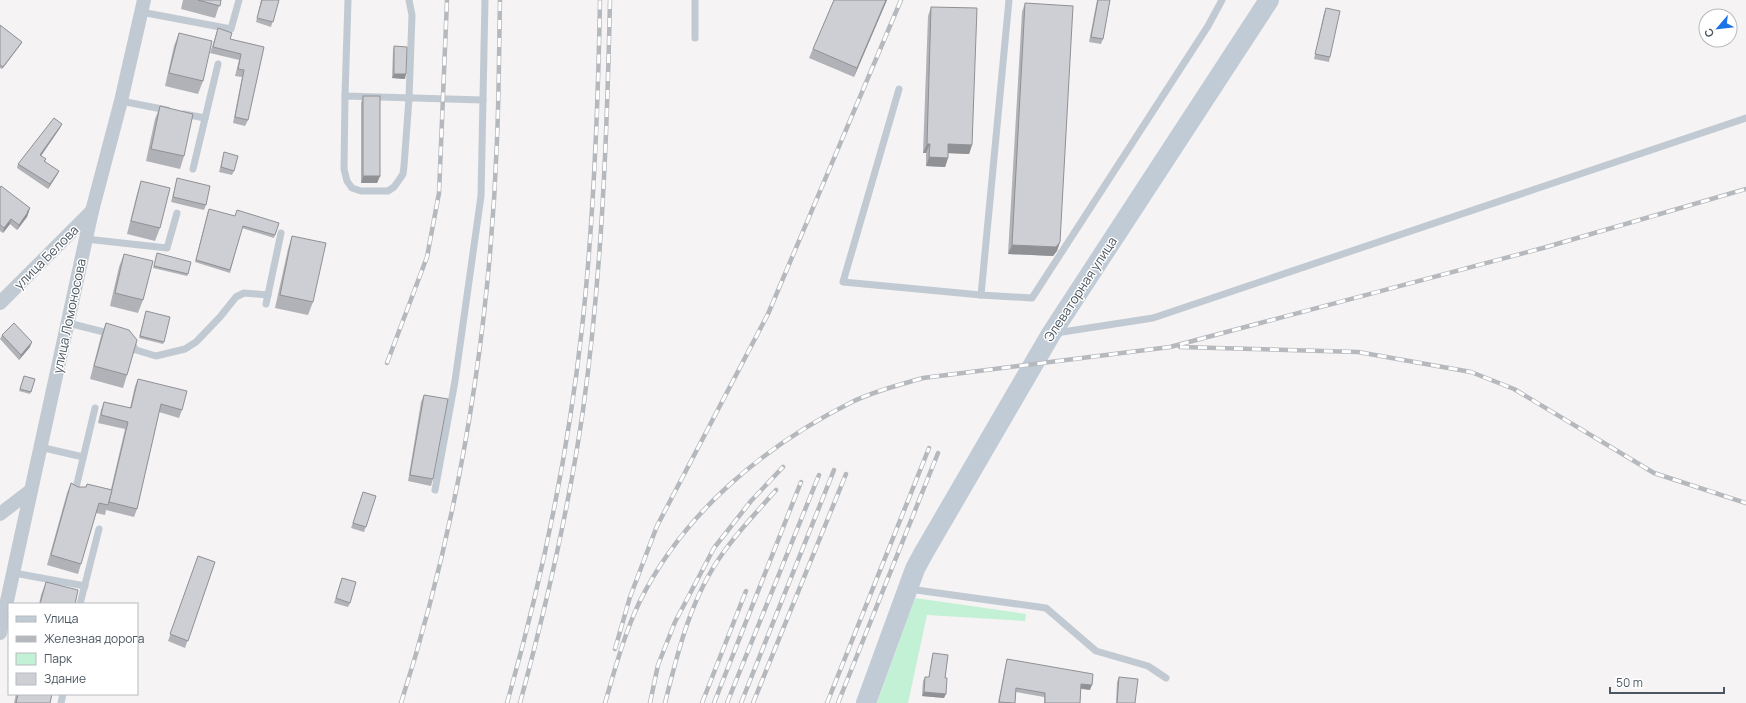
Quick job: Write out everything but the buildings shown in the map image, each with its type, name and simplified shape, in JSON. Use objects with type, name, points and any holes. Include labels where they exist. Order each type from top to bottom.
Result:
[{"type":"street","name":"Элеваторная улица","points":[[866,703],[908,589],[923,554],[1051,334],[1269,0]]},
{"type":"street","name":"улица Ломоносова","points":[[0,633],[92,211],[122,101],[142,6]]},
{"type":"street","name":"улица Белова","points":[[0,303],[92,211]]},
{"type":"street","points":[[0,514],[30,491]]},
{"type":"lane","points":[[142,6],[231,30],[239,0]]},
{"type":"lane","points":[[348,0],[344,169],[347,181],[352,188],[361,191],[381,192],[388,191],[394,187],[403,174],[409,98],[412,15],[409,0]]},
{"type":"lane","points":[[435,490],[455,381],[481,196],[485,0]]},
{"type":"lane","points":[[695,0],[695,38]]},
{"type":"lane","points":[[981,295],[1009,0]]},
{"type":"lane","points":[[899,89],[843,282],[981,295],[1032,298],[1208,26],[1222,0]]},
{"type":"lane","points":[[192,169],[218,64]]},
{"type":"lane","points":[[345,96],[483,100]]},
{"type":"lane","points":[[122,101],[205,118]]},
{"type":"lane","points":[[1051,334],[1153,318],[1746,118]]},
{"type":"lane","points":[[86,239],[167,248],[177,213]]},
{"type":"lane","points":[[266,304],[281,233]]},
{"type":"lane","points":[[68,323],[124,336],[136,350],[156,356],[185,349],[196,342],[220,317],[236,297],[244,293],[268,295]]},
{"type":"lane","points":[[75,492],[95,408]]},
{"type":"lane","points":[[40,447],[83,457]]},
{"type":"lane","points":[[80,603],[99,529]]},
{"type":"lane","points":[[14,573],[85,586]]},
{"type":"lane","points":[[908,589],[1046,608],[1096,651],[1148,666],[1166,678]]},
{"type":"green space","points":[[915,598],[1026,614],[1025,621],[927,615],[908,703],[877,703]]},
{"type":"railway","points":[[387,363],[427,257],[439,193],[447,0]]},
{"type":"railway","points":[[401,703],[421,635],[455,495],[479,354],[493,211],[498,122],[500,0]]},
{"type":"railway","points":[[507,703],[532,610],[552,517],[576,376],[590,246],[597,123],[600,0]]},
{"type":"railway","points":[[520,703],[539,630],[564,520],[583,410],[595,308],[599,257],[605,154],[610,0]]},
{"type":"railway","points":[[615,649],[630,597],[657,526],[768,314],[901,0]]},
{"type":"railway","points":[[605,703],[624,640],[639,603],[657,570],[678,540],[703,511],[729,485],[758,461],[788,439],[860,398],[887,388],[923,378],[1170,347],[1543,248],[1746,189]]},
{"type":"railway","points":[[1180,347],[1358,352],[1471,372],[1514,389],[1654,473],[1746,503]]},
{"type":"railway","points":[[827,703],[929,448]]},
{"type":"railway","points":[[838,703],[938,453]]},
{"type":"railway","points":[[650,703],[658,665],[675,622],[714,548],[751,501],[783,467]]},
{"type":"railway","points":[[741,703],[834,470]]},
{"type":"railway","points":[[753,703],[846,474]]},
{"type":"railway","points":[[727,703],[819,475]]},
{"type":"railway","points":[[714,703],[801,482]]},
{"type":"railway","points":[[665,703],[687,625],[702,588],[729,545],[776,490]]},
{"type":"railway","points":[[702,703],[746,591]]}]
